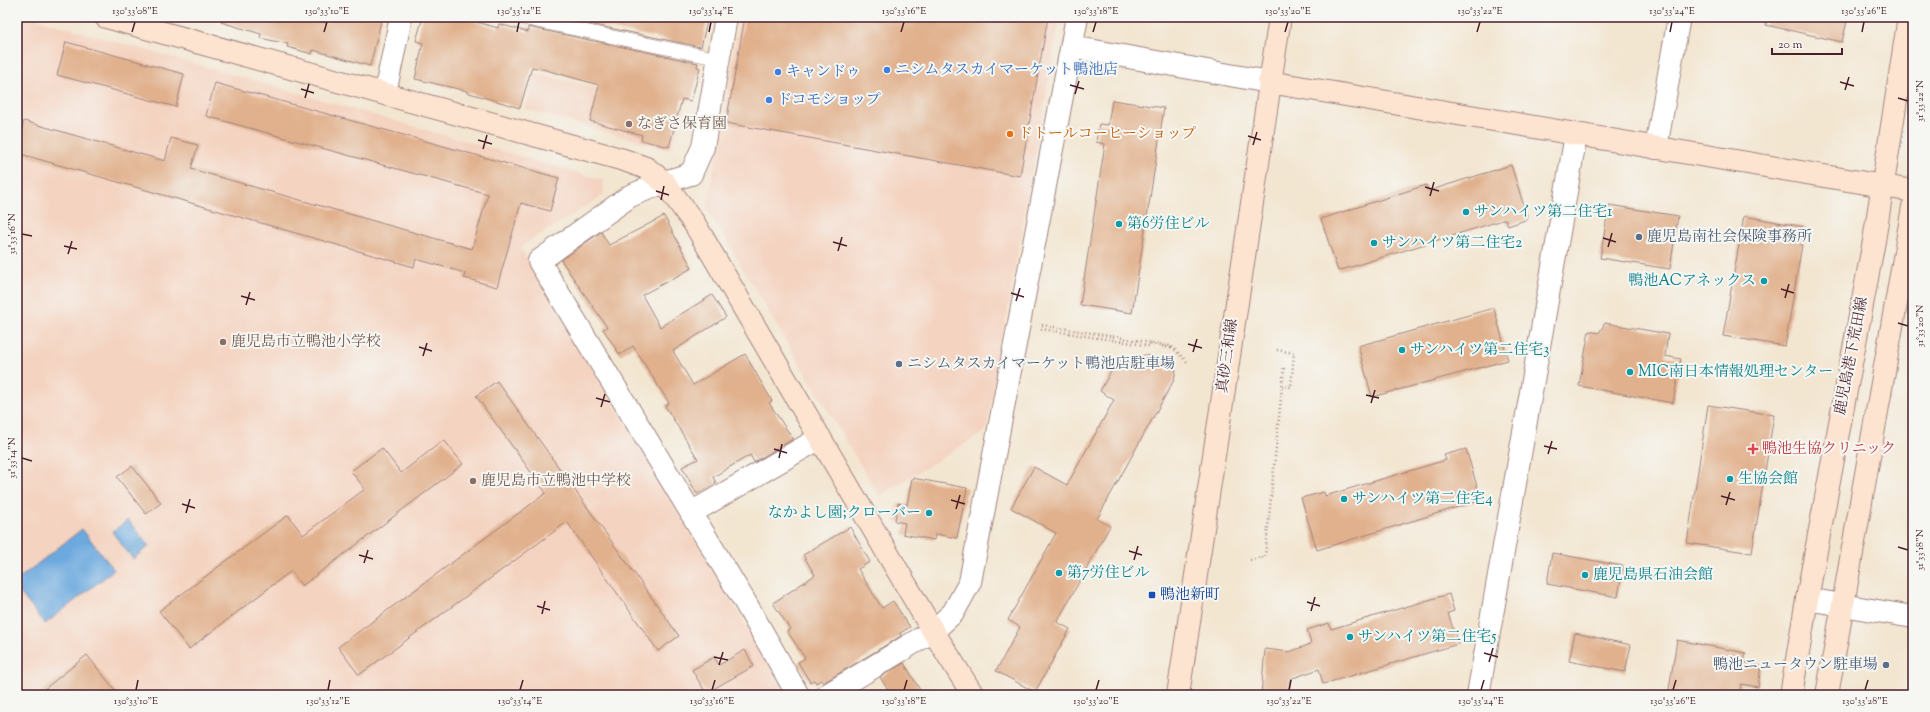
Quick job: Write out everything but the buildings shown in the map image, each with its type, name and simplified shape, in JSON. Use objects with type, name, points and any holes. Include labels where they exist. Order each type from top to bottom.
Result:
[{"type":"street","points":[[106,17],[624,160],[646,168],[664,182],[694,223],[933,631],[973,695]]},
{"type":"street","points":[[385,93],[401,17]]},
{"type":"street","points":[[726,17],[703,147],[691,174],[664,182],[630,196],[538,261],[745,602],[798,695]]},
{"type":"street","points":[[827,695],[933,631],[953,613],[970,582],[1077,17]]},
{"type":"street","name":"真砂三和線","points":[[1178,695],[1269,82],[1280,17]]},
{"type":"street","points":[[1656,148],[1679,17]]},
{"type":"street","name":"鹿児島港下荒田線","points":[[1791,695],[1807,599],[1870,259],[1909,17]]},
{"type":"street","points":[[1072,47],[1576,135],[1913,191]]},
{"type":"street","points":[[1478,695],[1576,135]]},
{"type":"street","points":[[1827,695],[1913,207]]},
{"type":"street","points":[[691,513],[820,438]]},
{"type":"street","points":[[1807,599],[1913,617]]},
{"type":"lane","points":[[516,17],[719,59]]},
{"type":"path","points":[[1041,327],[1171,346],[1186,362]]},
{"type":"path","points":[[1277,350],[1294,353],[1291,387],[1282,386]]},
{"type":"path","points":[[1250,560],[1265,557],[1284,367]]},
{"type":"shaded area","points":[[17,17],[30,17],[603,180],[604,195],[520,247],[787,695],[17,695]]},
{"type":"shaded area","points":[[740,17],[1060,17],[986,431],[879,496],[707,209]]},
{"type":"shaded area","name":"なぎさ保育園","points":[[535,73],[684,109],[669,150],[525,109]]},
{"type":"water","points":[[128,520],[149,546],[133,559],[112,532]]},
{"type":"water","points":[[82,529],[114,570],[45,624],[17,589],[17,580]]},
{"type":"place","name":"ニシムタスカイマーケット鴨池店","points":[[887,70]]},
{"type":"place","name":"キャンドゥ","points":[[778,72]]},
{"type":"place","name":"ドコモショップ","points":[[769,100]]},
{"type":"place","name":"なぎさ保育園","points":[[629,124]]},
{"type":"place","name":"ドトールコーヒーショップ","points":[[1010,134]]},
{"type":"place","name":"サンハイツ第二住宅1","points":[[1466,212]]},
{"type":"place","name":"第6労住ビル","points":[[1119,224]]},
{"type":"place","name":"鹿児島南社会保険事務所","points":[[1639,237]]},
{"type":"place","name":"サンハイツ第二住宅2","points":[[1374,243]]},
{"type":"place","name":"鴨池ACアネックス","points":[[1764,281]]},
{"type":"place","name":"鹿児島市立鴨池小学校","points":[[223,342]]},
{"type":"place","name":"サンハイツ第二住宅3","points":[[1402,350]]},
{"type":"place","name":"ニシムタスカイマーケット鴨池店駐車場","points":[[899,364]]},
{"type":"place","name":"MIC南日本情報処理センター","points":[[1630,372]]},
{"type":"place","name":"鴨池生協クリニック","points":[[1753,449]]},
{"type":"place","name":"生協会館","points":[[1730,479]]},
{"type":"place","name":"鹿児島市立鴨池中学校","points":[[473,481]]},
{"type":"place","name":"サンハイツ第二住宅4","points":[[1344,499]]},
{"type":"place","name":"なかよし園;クローバー","points":[[929,513]]},
{"type":"place","name":"第7労住ビル","points":[[1059,573]]},
{"type":"place","name":"鹿児島県石油会館","points":[[1585,575]]},
{"type":"place","name":"鴨池新町","points":[[1152,595]]},
{"type":"place","name":"サンハイツ第二住宅5","points":[[1350,637]]},
{"type":"place","name":"鴨池ニュータウン駐車場","points":[[1886,665]]}]
